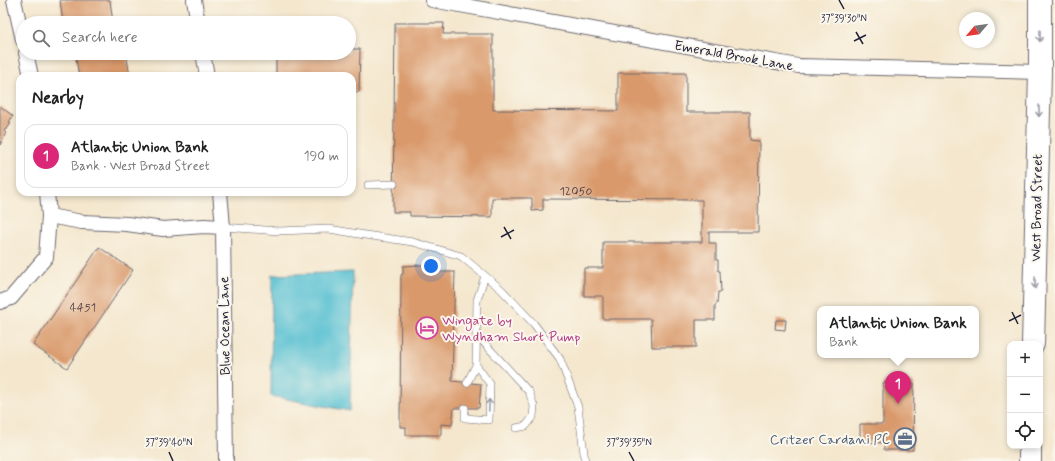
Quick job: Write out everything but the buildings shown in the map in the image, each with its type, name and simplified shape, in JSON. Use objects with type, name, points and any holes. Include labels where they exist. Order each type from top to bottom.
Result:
[{"type":"main road","name":"West Broad Street","points":[[1033,341],[1040,72],[1040,0]]},
{"type":"main road","points":[[1030,449],[1030,461]]},
{"type":"street","points":[[14,0],[18,16]]},
{"type":"street","points":[[194,0],[197,16]]},
{"type":"street","name":"Emerald Brook Lane","points":[[432,0],[798,66],[1040,72]]},
{"type":"street","points":[[28,60],[30,72]]},
{"type":"street","points":[[204,60],[206,72]]},
{"type":"street","points":[[0,302],[12,298],[46,257],[49,216],[48,196]]},
{"type":"street","name":"Blue Ocean Lane","points":[[220,196],[223,227],[226,461]]},
{"type":"street","points":[[49,216],[82,222],[127,224],[163,229],[204,226],[223,227]]},
{"type":"lane","points":[[368,185],[394,184]]},
{"type":"lane","points":[[223,227],[279,231],[329,229],[413,242],[461,256],[501,289],[534,324],[560,359],[578,407],[585,461]]},
{"type":"lane","points":[[467,383],[476,365],[477,300],[486,276]]},
{"type":"lane","points":[[476,334],[529,392],[534,406],[533,417],[526,426],[516,428]]},
{"type":"lane","points":[[465,408],[465,418],[489,420],[490,384],[476,365]]},
{"type":"water","points":[[353,272],[350,411],[271,396],[272,275]]},
{"type":"place","name":"Wingate by Wyndham Short Pump","points":[[427,328]]},
{"type":"place","name":"Atlantic Union Bank","points":[[898,404]]},
{"type":"place","name":"Critzer Cardani PC","points":[[905,439]]}]
